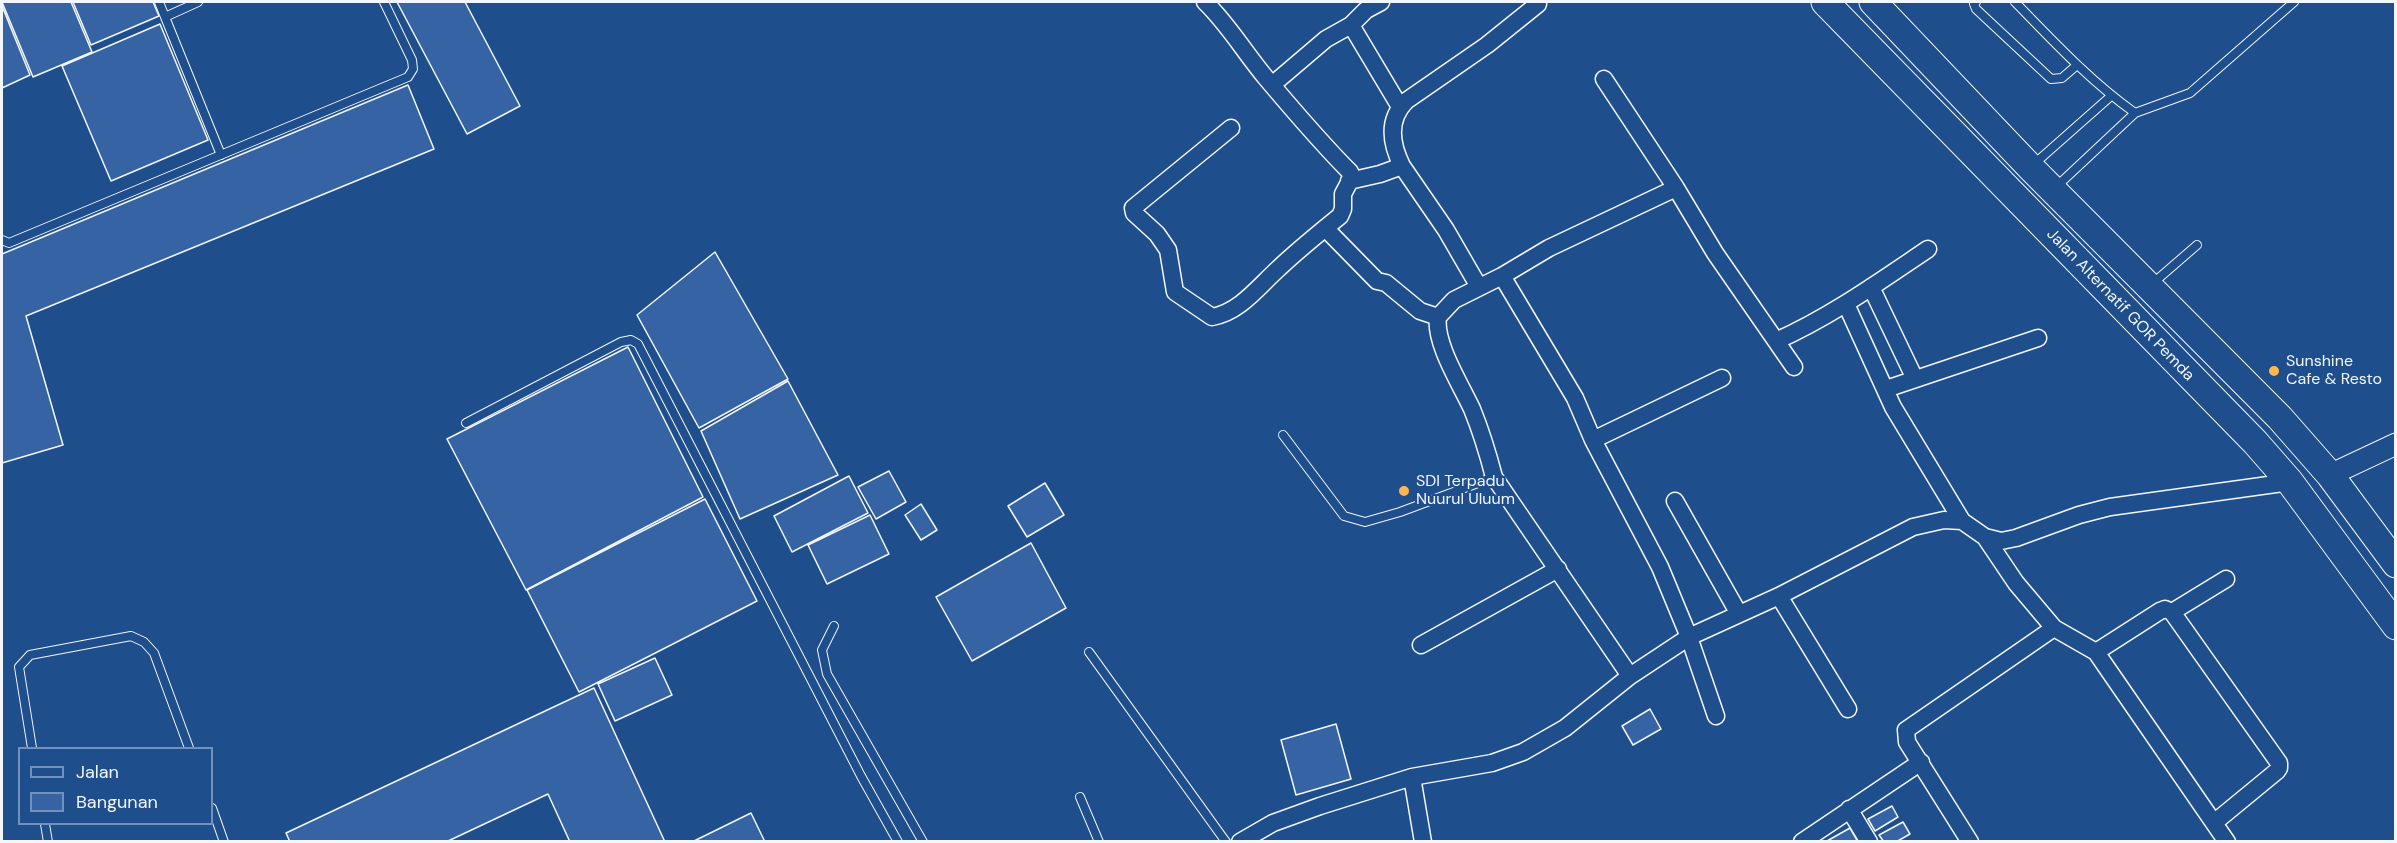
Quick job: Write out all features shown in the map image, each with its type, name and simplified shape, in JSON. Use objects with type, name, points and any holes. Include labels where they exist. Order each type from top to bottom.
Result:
[{"type":"main road","name":"Jalan Alternatif GOR Pemda","points":[[1825,2],[2290,482],[2396,626]]},
{"type":"main road","name":"Jalan Alternatif GOR Pemda","points":[[1873,2],[2030,168],[2280,418],[2330,475],[2396,564]]},
{"type":"street","points":[[1205,2],[1216,12],[1272,85],[1352,177],[1343,194],[1343,210],[1340,216],[1237,308],[1225,315],[1212,317],[1175,292],[1168,250],[1158,234],[1134,213],[1133,208],[1231,128]]},
{"type":"street","points":[[1272,85],[1326,39],[1351,25],[1366,10],[1381,2]]},
{"type":"street","points":[[1479,287],[1446,230],[1402,166],[1391,130],[1400,107],[1487,45],[1538,4]]},
{"type":"street","points":[[1351,25],[1400,107]]},
{"type":"street","points":[[1604,79],[1676,188],[1715,253],[1794,367]]},
{"type":"street","points":[[1349,181],[1402,166]]},
{"type":"street","points":[[1630,676],[1494,477],[1473,411],[1439,338],[1438,317],[1454,300],[1502,276],[1549,248],[1676,188]]},
{"type":"street","points":[[1325,228],[1377,281],[1386,283],[1420,311],[1438,317]]},
{"type":"street","points":[[1776,341],[1803,329],[1846,304],[1928,249]]},
{"type":"street","points":[[1502,276],[1575,398],[1593,440],[1660,567],[1689,637],[1716,716]]},
{"type":"street","points":[[1871,287],[1915,379]]},
{"type":"street","points":[[1846,304],[1893,407],[1962,521],[1985,537],[2001,541],[2016,538],[2079,515],[2110,507],[2290,482]]},
{"type":"street","points":[[1886,389],[2037,338]]},
{"type":"street","points":[[1593,440],[1722,378]]},
{"type":"street","points":[[2330,475],[2396,444]]},
{"type":"street","points":[[1675,501],[1739,614]]},
{"type":"street","points":[[1240,842],[1273,823],[1413,777],[1492,763],[1523,752],[1565,728],[1630,676],[1689,637],[1779,596],[1912,527],[1944,520],[1962,521]]},
{"type":"street","points":[[1985,537],[2016,583],[2054,628],[2096,652],[2220,835],[2280,766],[2172,612],[2165,609],[2160,611],[2096,652]]},
{"type":"street","points":[[1421,645],[1558,569]]},
{"type":"street","points":[[2172,612],[2226,579]]},
{"type":"street","points":[[1779,596],[1848,709]]},
{"type":"street","points":[[1970,842],[1907,742],[1906,730],[2054,628]]},
{"type":"street","points":[[1802,842],[1921,762]]},
{"type":"street","points":[[1413,777],[1422,842]]},
{"type":"street","points":[[1849,809],[1869,842]]},
{"type":"lane","points":[[159,2],[221,155]]},
{"type":"lane","points":[[165,17],[198,2]]},
{"type":"lane","points":[[2,240],[9,243],[408,77],[413,69],[412,60],[384,2]]},
{"type":"lane","points":[[1976,2],[1974,4],[1976,9],[2051,79],[2062,78],[2077,65]]},
{"type":"lane","points":[[2015,2],[2077,65],[2111,96],[2135,113]]},
{"type":"lane","points":[[2053,190],[2135,113],[2190,93],[2294,2]]},
{"type":"lane","points":[[2030,168],[2111,96]]},
{"type":"lane","points":[[2150,287],[2197,245]]},
{"type":"lane","points":[[466,423],[621,342],[631,340],[638,344],[861,776],[898,842]]},
{"type":"lane","points":[[1283,435],[1344,516],[1365,522],[1400,513],[1494,477]]},
{"type":"lane","points":[[834,626],[822,650],[826,674],[923,842]]},
{"type":"lane","points":[[32,747],[19,668],[30,655],[131,636],[144,642],[154,653],[189,747]]},
{"type":"lane","points":[[1089,651],[1226,842]]},
{"type":"lane","points":[[1080,797],[1099,842]]},
{"type":"lane","points":[[213,811],[224,842]]},
{"type":"lane","points":[[45,825],[48,842]]},
{"type":"building","points":[[2,2],[71,2],[92,52],[33,77]]},
{"type":"building","points":[[73,2],[153,2],[159,16],[91,45]]},
{"type":"building","points":[[397,2],[465,2],[520,106],[467,134]]},
{"type":"building","points":[[2,6],[30,75],[2,88]]},
{"type":"building","points":[[160,24],[208,140],[111,181],[62,66]]},
{"type":"building","points":[[408,85],[434,149],[26,316],[63,445],[2,463],[2,254]]},
{"type":"building","points":[[715,252],[788,379],[699,428],[637,315]]},
{"type":"building","points":[[628,347],[703,497],[526,590],[447,439]]},
{"type":"building","points":[[788,381],[838,475],[740,519],[701,431]]},
{"type":"building","points":[[889,471],[906,502],[876,519],[858,487]]},
{"type":"building","points":[[849,476],[868,513],[792,552],[774,516]]},
{"type":"building","points":[[1045,483],[1064,515],[1027,537],[1008,506]]},
{"type":"building","points":[[705,499],[757,601],[579,692],[527,590]]},
{"type":"building","points":[[921,504],[937,530],[921,540],[905,515]]},
{"type":"building","points":[[870,515],[889,554],[827,584],[808,545]]},
{"type":"building","points":[[1031,543],[1066,608],[972,661],[936,597]]},
{"type":"building","points":[[655,658],[672,695],[615,721],[598,684]]},
{"type":"building","points":[[594,688],[665,842],[570,842],[548,794],[446,842],[290,842],[286,833]]},
{"type":"building","points":[[1650,709],[1661,729],[1633,745],[1622,726]]},
{"type":"building","points":[[1336,724],[1351,779],[1296,795],[1281,740]]},
{"type":"building","points":[[1892,806],[1898,817],[1875,831],[1868,819]]},
{"type":"building","points":[[751,813],[765,842],[692,842]]},
{"type":"building","points":[[1903,822],[1910,834],[1896,842],[1884,842],[1879,835]]},
{"type":"building","points":[[1850,828],[1857,840],[1853,842],[1827,841]]},
{"type":"place","name":"Sunshine Cafe & Resto","points":[[2274,371]]},
{"type":"place","name":"SDI Terpadu Nuurul Uluum","points":[[1404,491]]}]
